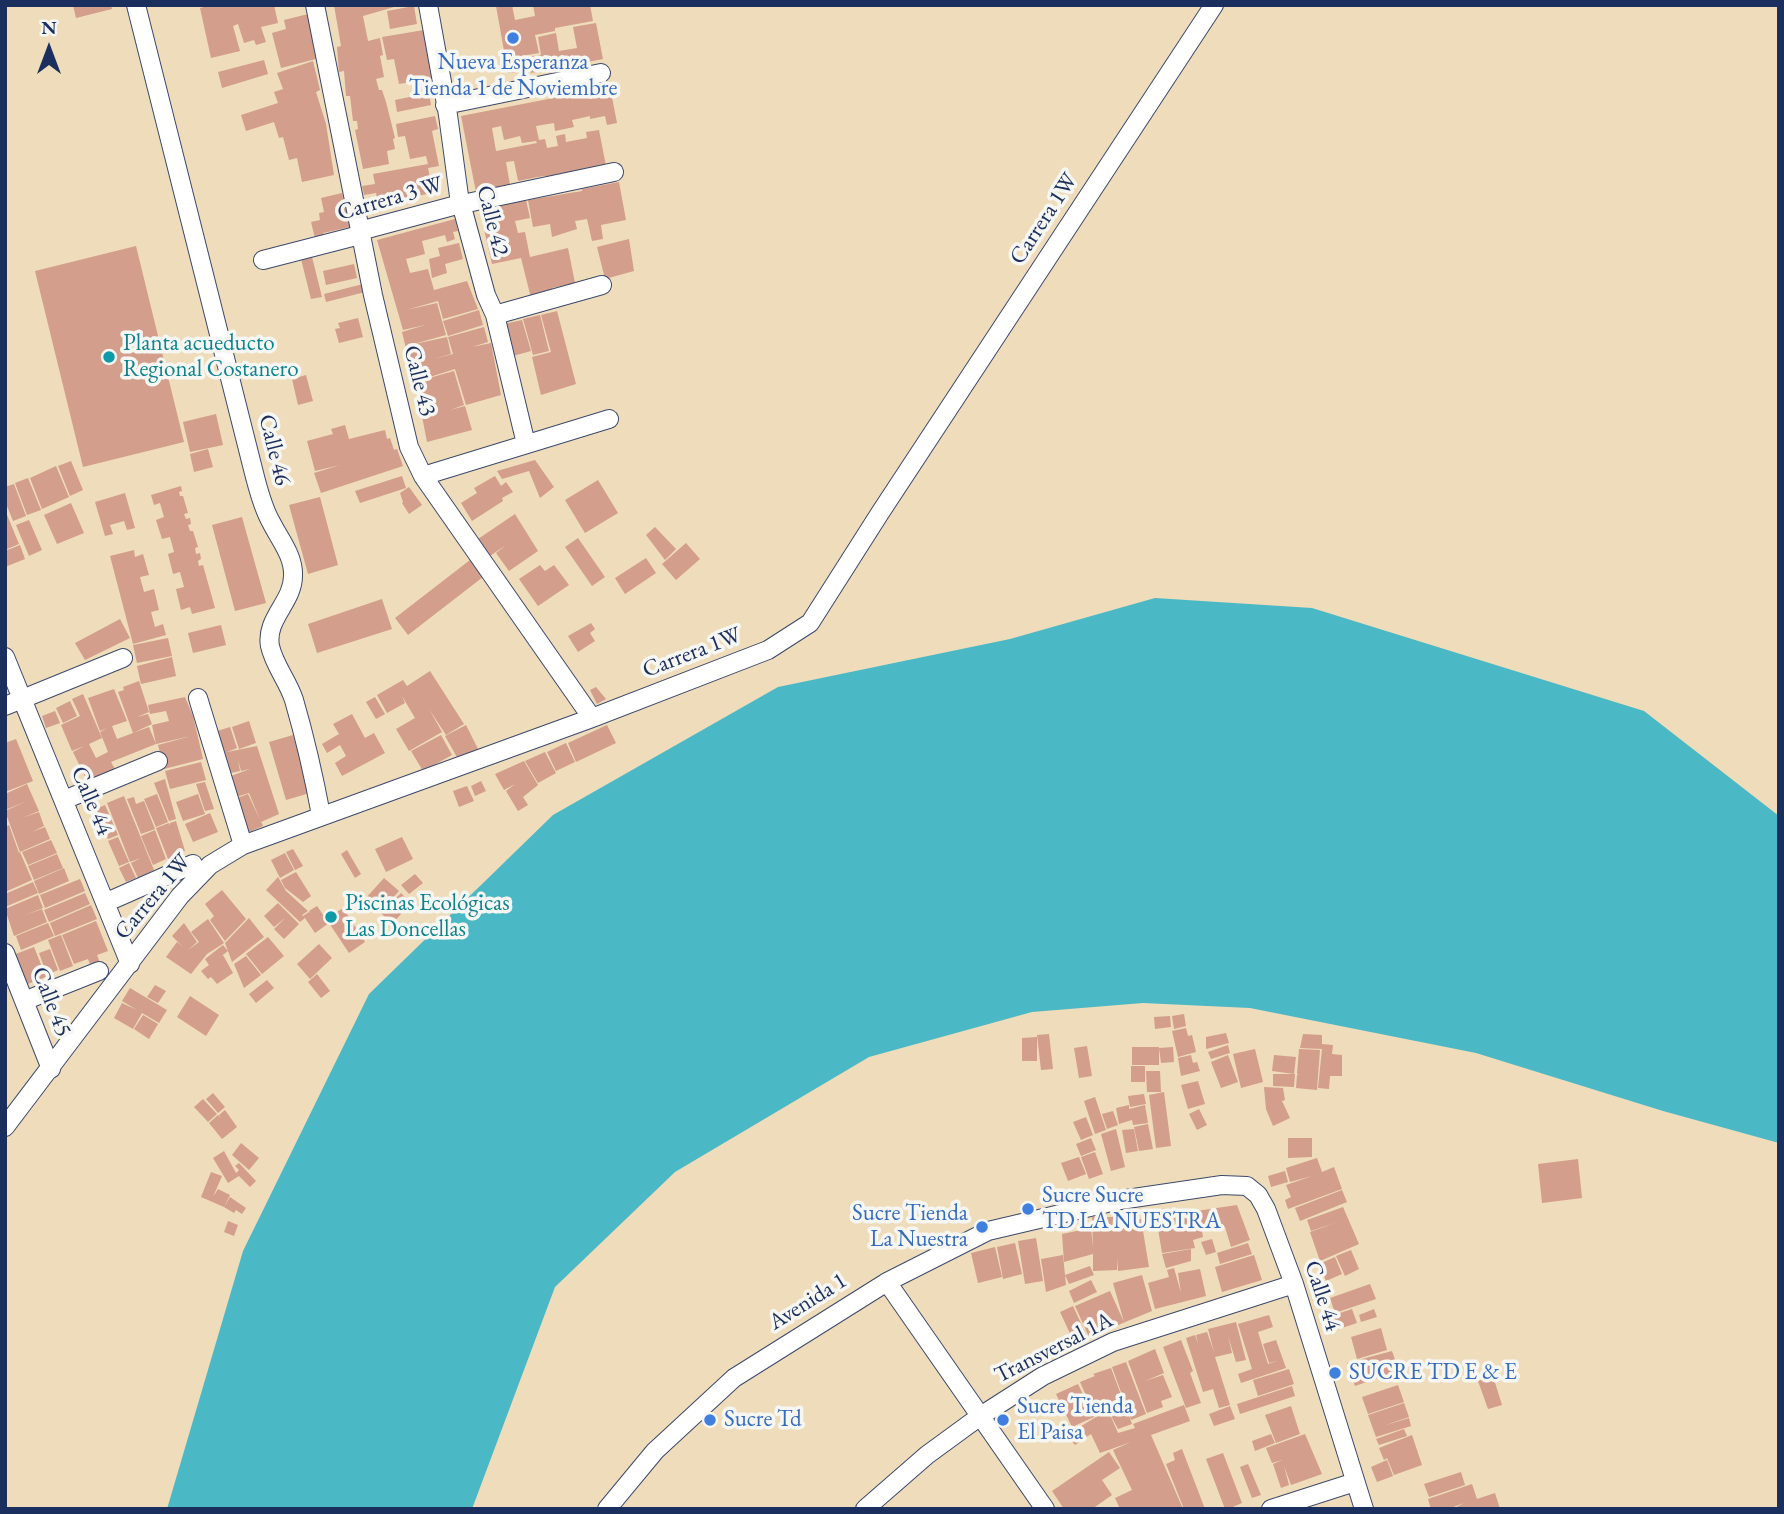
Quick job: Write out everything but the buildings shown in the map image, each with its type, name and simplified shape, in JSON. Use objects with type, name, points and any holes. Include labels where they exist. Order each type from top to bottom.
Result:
[{"type":"street","name":"Calle 46","points":[[136,5],[255,477],[270,521],[290,557],[294,574],[292,589],[270,632],[270,642],[272,654],[293,697],[321,815]]},
{"type":"street","name":"Calle 43","points":[[316,5],[373,295],[410,447],[423,476],[592,718]]},
{"type":"street","name":"Calle 42","points":[[428,5],[461,204],[486,295],[495,315],[526,444]]},
{"type":"street","name":"Carrera 1W","points":[[5,1127],[180,896],[210,865],[243,845],[592,718],[768,650],[810,623],[1214,5]]},
{"type":"street","points":[[445,105],[601,73]]},
{"type":"street","name":"Carrera 3 W","points":[[263,260],[461,204],[614,172]]},
{"type":"street","points":[[495,315],[602,285]]},
{"type":"street","points":[[423,476],[610,419]]},
{"type":"street","name":"Calle 44","points":[[5,657],[130,964]]},
{"type":"street","points":[[5,706],[123,658]]},
{"type":"street","points":[[198,698],[243,845]]},
{"type":"street","points":[[64,800],[158,761]]},
{"type":"street","points":[[107,902],[193,864]]},
{"type":"street","name":"Calle 45","points":[[5,953],[51,1069]]},
{"type":"street","points":[[24,1001],[99,971]]},
{"type":"street","name":"Avenida 1","points":[[607,1509],[655,1451],[734,1378],[887,1282],[988,1231],[1120,1200],[1222,1185],[1247,1186]]},
{"type":"street","name":"Calle 44","points":[[1247,1186],[1258,1195],[1266,1209],[1294,1284],[1364,1509]]},
{"type":"street","points":[[887,1282],[1045,1509]]},
{"type":"street","name":"Transversal 1A","points":[[865,1509],[928,1455],[979,1417],[1043,1376],[1113,1342],[1294,1284]]},
{"type":"street","points":[[1271,1509],[1355,1482]]},
{"type":"water","points":[[1155,598],[1312,608],[1644,711],[1779,816],[1779,1143],[1663,1111],[1476,1053],[1250,1008],[1143,1003],[1032,1012],[869,1057],[675,1172],[555,1287],[472,1509],[167,1509],[243,1251],[369,994],[553,815],[778,687],[1010,639]]},
{"type":"place","name":"Nueva Esperanza Tienda 1 de Noviembre","points":[[513,38]]},
{"type":"place","name":"Planta acueducto Regional Costanero","points":[[109,357]]},
{"type":"place","name":"Piscinas Ecológicas Las Doncellas","points":[[331,917]]},
{"type":"place","name":"Sucre Sucre TD LA NUESTRA","points":[[1028,1209]]},
{"type":"place","name":"Sucre Tienda La Nuestra","points":[[982,1227]]},
{"type":"place","name":"SUCRE TD E & E","points":[[1335,1373]]},
{"type":"place","name":"Sucre Td","points":[[710,1420]]},
{"type":"place","name":"Sucre Tienda El Paisa","points":[[1003,1420]]}]
